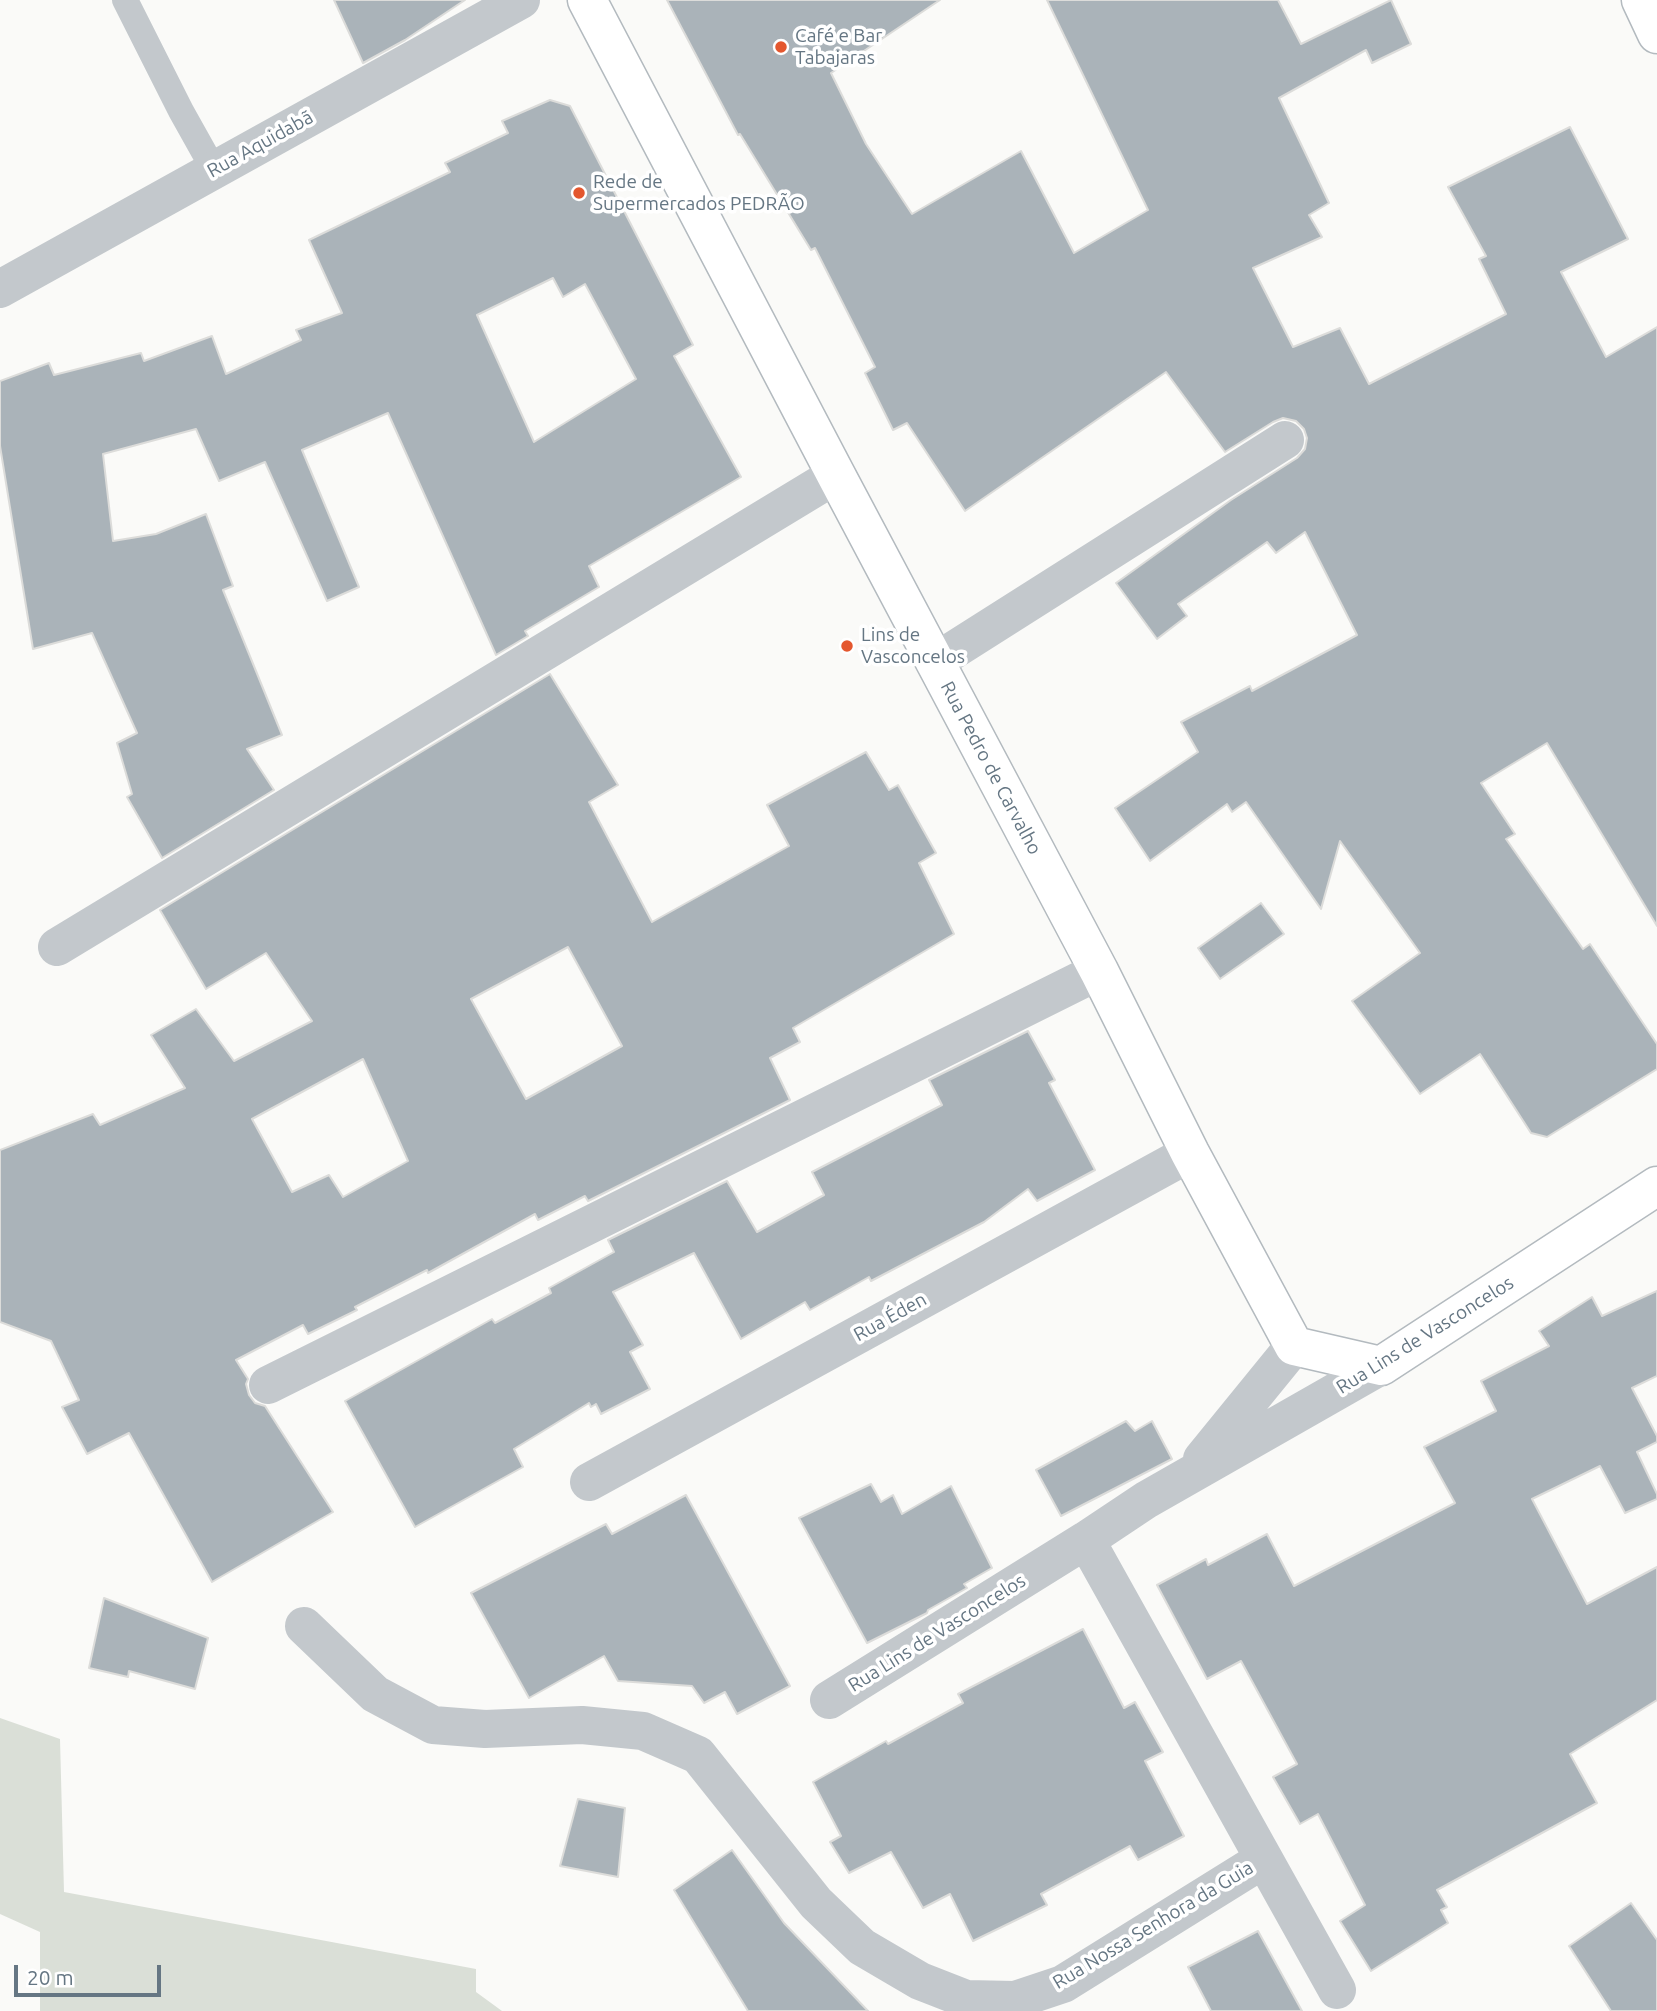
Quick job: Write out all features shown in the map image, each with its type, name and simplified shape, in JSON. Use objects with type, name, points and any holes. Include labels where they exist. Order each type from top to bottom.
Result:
[{"type":"street","name":"Rua Aquidabã","points":[[0,289],[521,0]]},
{"type":"street","name":"Rua Pedro de Carvalho","points":[[587,0],[1294,1346]]},
{"type":"street","points":[[1640,0],[1657,34]]},
{"type":"street","points":[[935,662],[1285,440]]},
{"type":"street","points":[[57,947],[835,475]]},
{"type":"street","points":[[268,1385],[1099,971]]},
{"type":"street","name":"Rua Éden","points":[[589,1482],[1191,1153]]},
{"type":"street","name":"Rua Lins de Vasconcelos","points":[[830,1700],[1146,1500],[1381,1366],[1657,1186]]},
{"type":"street","points":[[1294,1346],[1381,1366]]},
{"type":"street","name":"Rua Lins de Vasconcelos","points":[[1188,1476],[1294,1346]]},
{"type":"street","points":[[1086,1540],[1337,1990]]},
{"type":"street","name":"Rua Nossa Senhora da Guia","points":[[304,1626],[375,1694],[433,1725],[485,1729],[582,1725],[643,1731],[698,1755],[816,1903],[862,1947],[920,1981],[966,2000],[1015,2000],[1063,1984],[1264,1859]]},
{"type":"lane","points":[[125,0],[214,170]]},
{"type":"shaded area","points":[[0,1718],[60,1739],[64,1892],[476,1969],[476,1992],[502,2011],[40,2011],[40,1932],[0,1914]]},
{"type":"building","points":[[334,0],[465,0],[405,40],[363,63]]},
{"type":"building","points":[[667,0],[940,0],[831,73],[866,144],[912,214],[1021,151],[1074,253],[1148,210],[1047,0],[1278,0],[1301,44],[1391,0],[1411,44],[1372,63],[1366,50],[1279,98],[1329,203],[1309,215],[1322,237],[1253,268],[1293,347],[1340,328],[1369,384],[1506,314],[1479,259],[1486,256],[1448,187],[1570,127],[1628,239],[1561,272],[1606,357],[1657,327],[1657,926],[1547,743],[1481,783],[1515,834],[1506,839],[1583,949],[1590,944],[1657,1044],[1657,1069],[1547,1137],[1531,1133],[1480,1054],[1420,1094],[1352,1001],[1420,953],[1340,841],[1321,909],[1246,802],[1232,812],[1227,804],[1150,861],[1115,808],[1198,752],[1181,722],[1250,686],[1252,691],[1357,635],[1305,532],[1276,553],[1267,542],[1178,604],[1187,616],[1157,639],[1116,583],[1231,500],[1297,458],[1305,449],[1307,438],[1304,429],[1296,421],[1283,418],[1225,452],[1166,372],[965,511],[907,423],[893,430],[865,373],[875,367],[815,248],[811,250],[740,134],[738,135]]},
{"type":"building","points":[[550,100],[570,106],[693,345],[674,356],[741,477],[589,566],[599,587],[525,631],[528,636],[496,655],[388,413],[302,450],[359,587],[327,601],[265,462],[219,481],[196,429],[103,454],[113,541],[156,534],[206,514],[233,586],[223,590],[282,735],[247,749],[274,790],[162,858],[127,797],[132,794],[117,743],[137,733],[92,633],[33,649],[0,446],[0,381],[49,363],[54,375],[141,353],[144,361],[212,336],[226,374],[301,340],[296,330],[342,313],[309,240],[450,172],[445,163],[508,133],[502,121]],"holes":[[[553,278],[563,297],[585,284],[636,379],[534,442],[477,315]]]},
{"type":"building","points":[[550,674],[618,785],[589,802],[652,922],[789,846],[767,805],[866,752],[889,790],[898,785],[936,853],[919,863],[954,934],[793,1028],[800,1042],[770,1058],[790,1100],[588,1201],[585,1196],[538,1220],[535,1214],[428,1273],[427,1270],[308,1334],[303,1325],[236,1360],[248,1379],[246,1384],[249,1395],[255,1403],[265,1406],[333,1512],[212,1582],[129,1433],[87,1454],[62,1407],[79,1400],[51,1341],[0,1322],[0,1150],[93,1114],[100,1125],[185,1088],[151,1035],[196,1009],[234,1061],[312,1021],[266,953],[206,989],[160,910]],"holes":[[[568,947],[622,1046],[526,1099],[471,999]],[[363,1059],[408,1161],[343,1197],[329,1175],[292,1192],[252,1119]]]},
{"type":"building","points":[[1261,903],[1284,934],[1220,979],[1198,948]]},
{"type":"building","points":[[1028,1031],[1055,1080],[1049,1083],[1095,1170],[1037,1201],[1028,1189],[984,1222],[871,1281],[869,1277],[810,1310],[805,1302],[741,1339],[694,1253],[613,1292],[643,1345],[630,1352],[650,1389],[601,1414],[596,1404],[591,1407],[589,1403],[514,1449],[523,1467],[415,1527],[345,1401],[492,1319],[495,1323],[551,1293],[549,1288],[614,1252],[608,1240],[727,1181],[757,1232],[824,1195],[812,1172],[942,1105],[929,1080]]},
{"type":"building","points":[[1657,1291],[1657,1376],[1632,1388],[1657,1436],[1657,1442],[1637,1452],[1657,1499],[1625,1513],[1600,1466],[1532,1499],[1587,1604],[1657,1567],[1657,1700],[1570,1754],[1597,1803],[1437,1890],[1447,1907],[1441,1910],[1448,1923],[1371,1971],[1340,1921],[1365,1905],[1318,1814],[1300,1824],[1273,1777],[1297,1764],[1241,1661],[1207,1679],[1157,1585],[1206,1559],[1208,1565],[1267,1534],[1294,1586],[1455,1503],[1424,1447],[1496,1411],[1481,1381],[1549,1346],[1539,1331],[1592,1297],[1602,1316]]},
{"type":"building","points":[[1126,1421],[1135,1431],[1152,1421],[1172,1459],[1061,1516],[1036,1470]]},
{"type":"building","points":[[871,1484],[881,1502],[893,1495],[902,1514],[951,1486],[992,1568],[964,1584],[967,1588],[927,1613],[867,1643],[799,1518]]},
{"type":"building","points":[[686,1495],[790,1686],[737,1714],[725,1692],[704,1703],[692,1686],[618,1681],[604,1656],[529,1698],[471,1593],[606,1524],[612,1534]]},
{"type":"building","points":[[104,1598],[208,1638],[195,1689],[129,1671],[128,1677],[89,1668]]},
{"type":"building","points":[[1083,1629],[1124,1708],[1135,1702],[1163,1752],[1145,1761],[1184,1836],[1138,1860],[1130,1846],[1041,1894],[1047,1905],[973,1941],[950,1894],[923,1908],[891,1852],[849,1873],[830,1842],[841,1836],[813,1782],[886,1741],[888,1744],[963,1703],[958,1694]]},
{"type":"building","points":[[578,1799],[625,1808],[618,1877],[560,1866]]},
{"type":"building","points":[[732,1850],[784,1923],[868,2011],[748,2011],[674,1890]]},
{"type":"building","points":[[1631,1903],[1657,1940],[1657,2011],[1611,2011],[1569,1946]]},
{"type":"building","points":[[1258,1931],[1302,2011],[1211,2011],[1188,1967]]},
{"type":"place","name":"Café e Bar Tabajaras","points":[[781,47]]},
{"type":"place","name":"Rede de Supermercados PEDRÃO","points":[[579,193]]},
{"type":"place","name":"Lins de Vasconcelos","points":[[847,646]]}]
